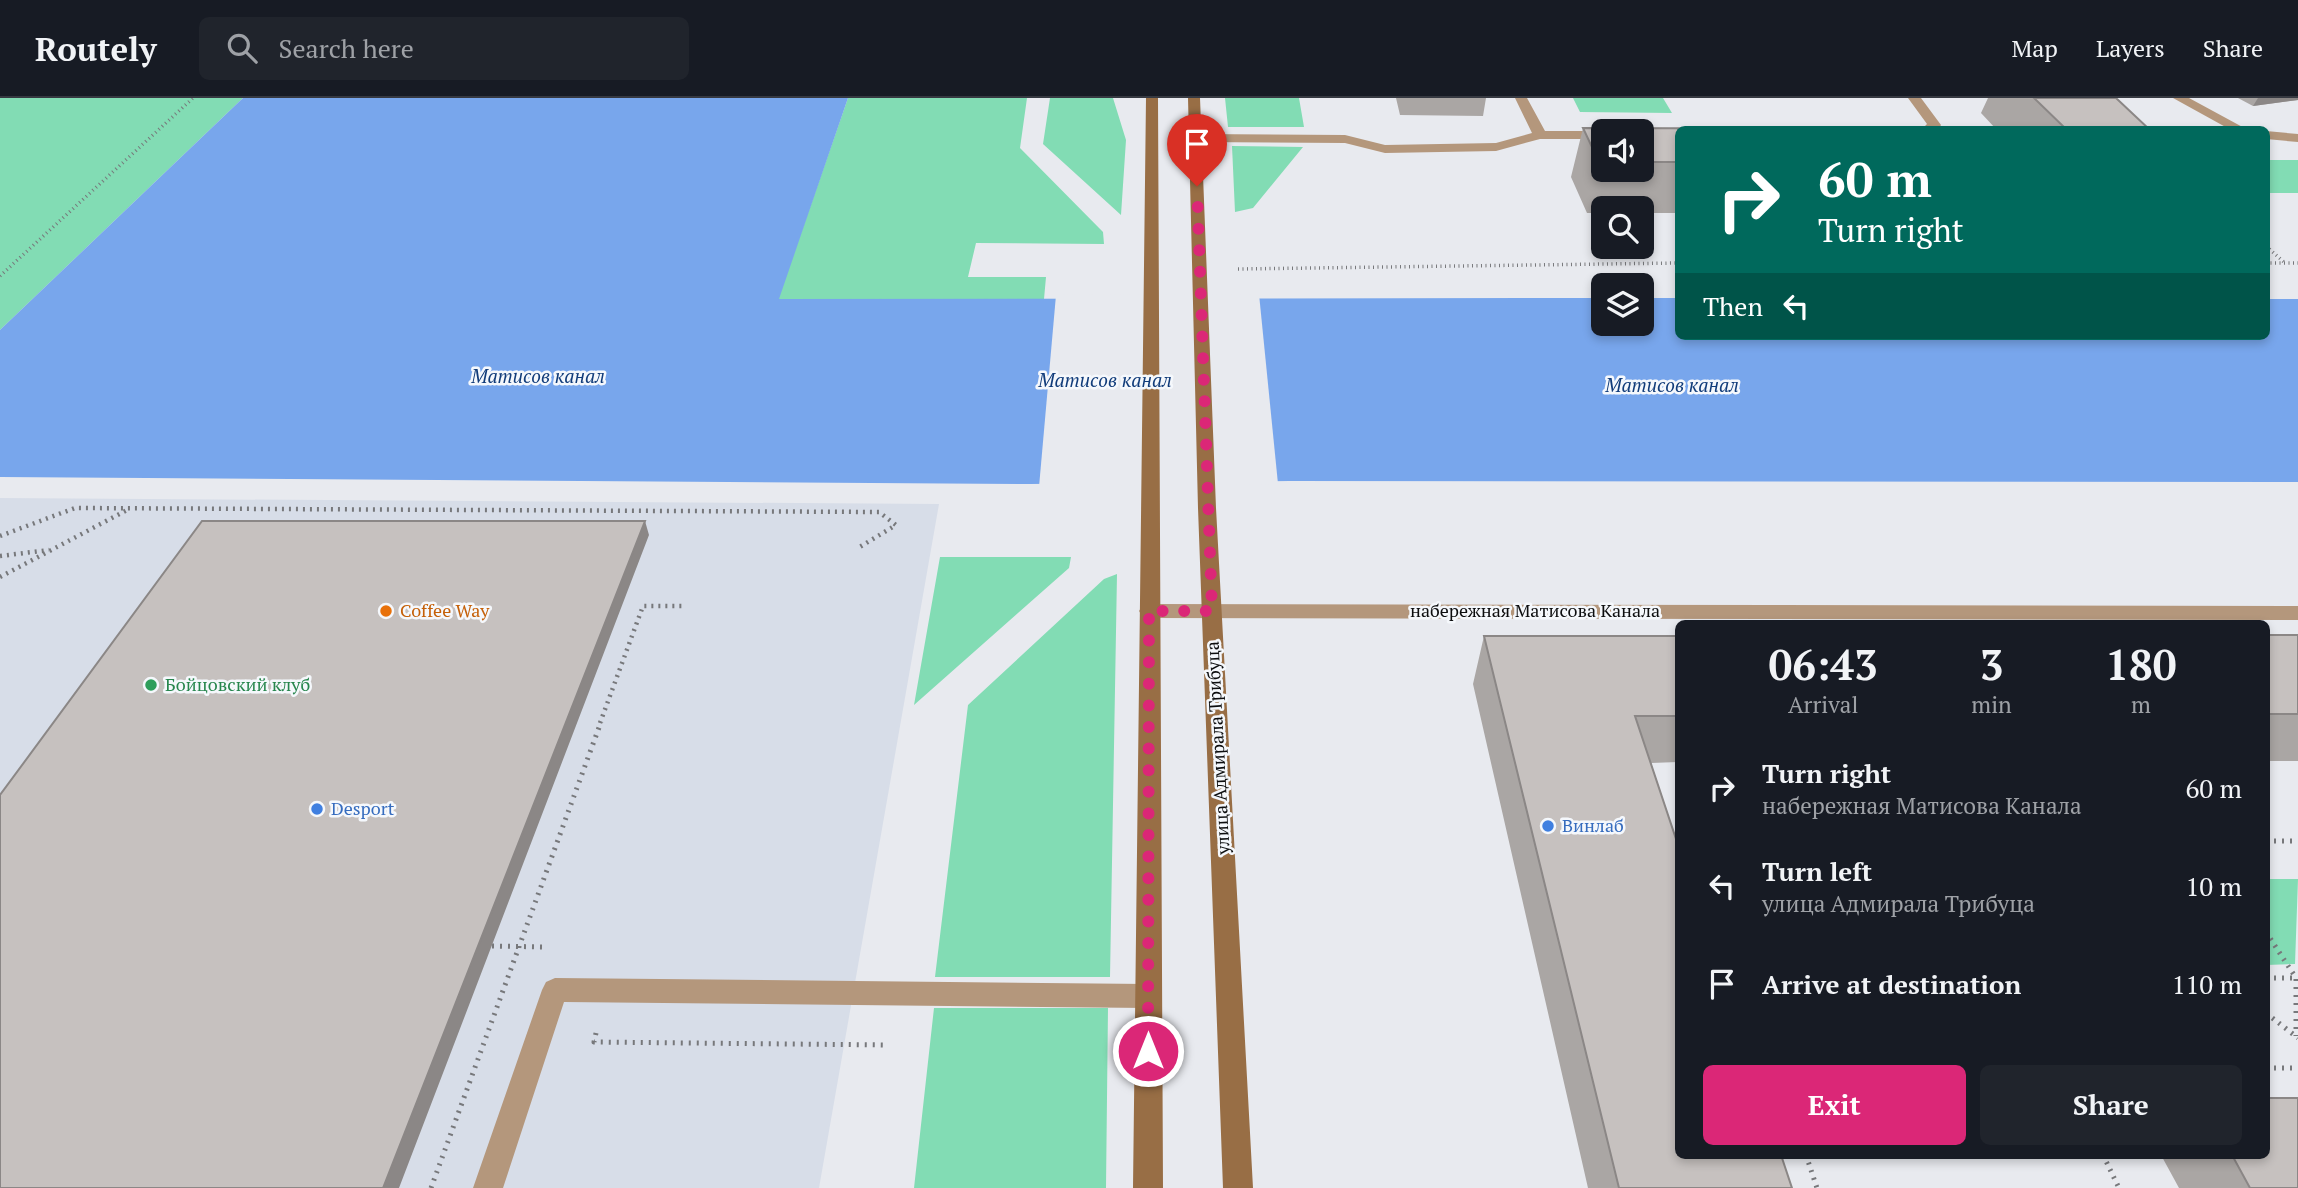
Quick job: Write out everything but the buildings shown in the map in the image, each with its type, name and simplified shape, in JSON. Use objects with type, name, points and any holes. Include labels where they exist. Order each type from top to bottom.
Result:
[{"type":"street","points":[[1148,1188],[1152,98]]},
{"type":"street","name":"улица Адмирала Трибуца","points":[[1194,98],[1207,508],[1238,1188]]},
{"type":"street","points":[[1521,98],[1539,135]]},
{"type":"street","points":[[1914,98],[1933,126]]},
{"type":"street","points":[[2179,98],[2234,126]]},
{"type":"street","points":[[1195,138],[1345,139],[1385,149],[1496,147],[1539,135],[1591,135]]},
{"type":"street","points":[[2270,135],[2298,138]]},
{"type":"street","name":"набережная Матисова Канала","points":[[1149,611],[2298,613]]},
{"type":"street","points":[[488,1188],[555,990],[1148,996]]},
{"type":"path","points":[[0,276],[193,98]]},
{"type":"path","points":[[2270,250],[2285,263]]},
{"type":"path","points":[[2270,263],[2298,262]]},
{"type":"path","points":[[1236,270],[1675,263]]},
{"type":"path","points":[[0,536],[75,508],[879,512],[896,525],[858,548]]},
{"type":"path","points":[[0,577],[132,508]]},
{"type":"path","points":[[0,556],[53,549]]},
{"type":"path","points":[[431,1188],[643,606],[683,606]]},
{"type":"path","points":[[2270,841],[2298,841]]},
{"type":"path","points":[[2270,938],[2297,978],[2297,1038]]},
{"type":"path","points":[[2270,978],[2297,978]]},
{"type":"path","points":[[2270,1016],[2297,1038]]},
{"type":"path","points":[[2270,1066],[2298,1068]]},
{"type":"path","points":[[1807,1159],[1817,1188]]},
{"type":"path","points":[[2105,1159],[2119,1188]]},
{"type":"shaded area","points":[[0,498],[939,504],[819,1188],[0,1188]]},
{"type":"green space","points":[[0,98],[243,98],[0,330]]},
{"type":"green space","points":[[848,98],[1027,98],[1020,148],[1103,232],[1104,244],[976,243],[968,277],[1046,277],[1044,299],[778,299]]},
{"type":"green space","points":[[1050,98],[1113,98],[1126,140],[1121,215],[1043,144]]},
{"type":"green space","points":[[1225,98],[1299,98],[1304,127],[1228,127]]},
{"type":"green space","points":[[1573,98],[1663,98],[1672,113],[1580,112]]},
{"type":"green space","points":[[1232,146],[1303,147],[1253,208],[1235,212]]},
{"type":"green space","points":[[2270,160],[2298,160],[2298,193],[2270,193]]},
{"type":"green space","points":[[940,557],[1071,557],[1069,568],[914,705]]},
{"type":"green space","points":[[1117,574],[1110,977],[935,977],[968,705],[1104,579]]},
{"type":"green space","points":[[2270,879],[2298,879],[2295,964],[2270,965]]},
{"type":"green space","points":[[934,1008],[1108,1008],[1106,1188],[914,1188]]},
{"type":"water","name":"Матисов канал","points":[[243,98],[848,98],[779,299],[1591,298],[1591,336],[1654,336],[1654,298],[1675,298],[1675,340],[2270,340],[2270,299],[2298,299],[2298,482],[1289,481],[1031,484],[0,477],[0,330]]},
{"type":"pier","points":[[1259,294],[1278,484],[1039,487],[1056,295]]},
{"type":"place","name":"Coffee Way","points":[[386,611]]},
{"type":"place","name":"Бойцовский клуб","points":[[151,685]]},
{"type":"place","name":"Desport","points":[[317,809]]},
{"type":"place","name":"Винлаб","points":[[1548,826]]},
{"type":"route","points":[[1148,1051],[1149,611],[1212,611],[1197,186]]}]
